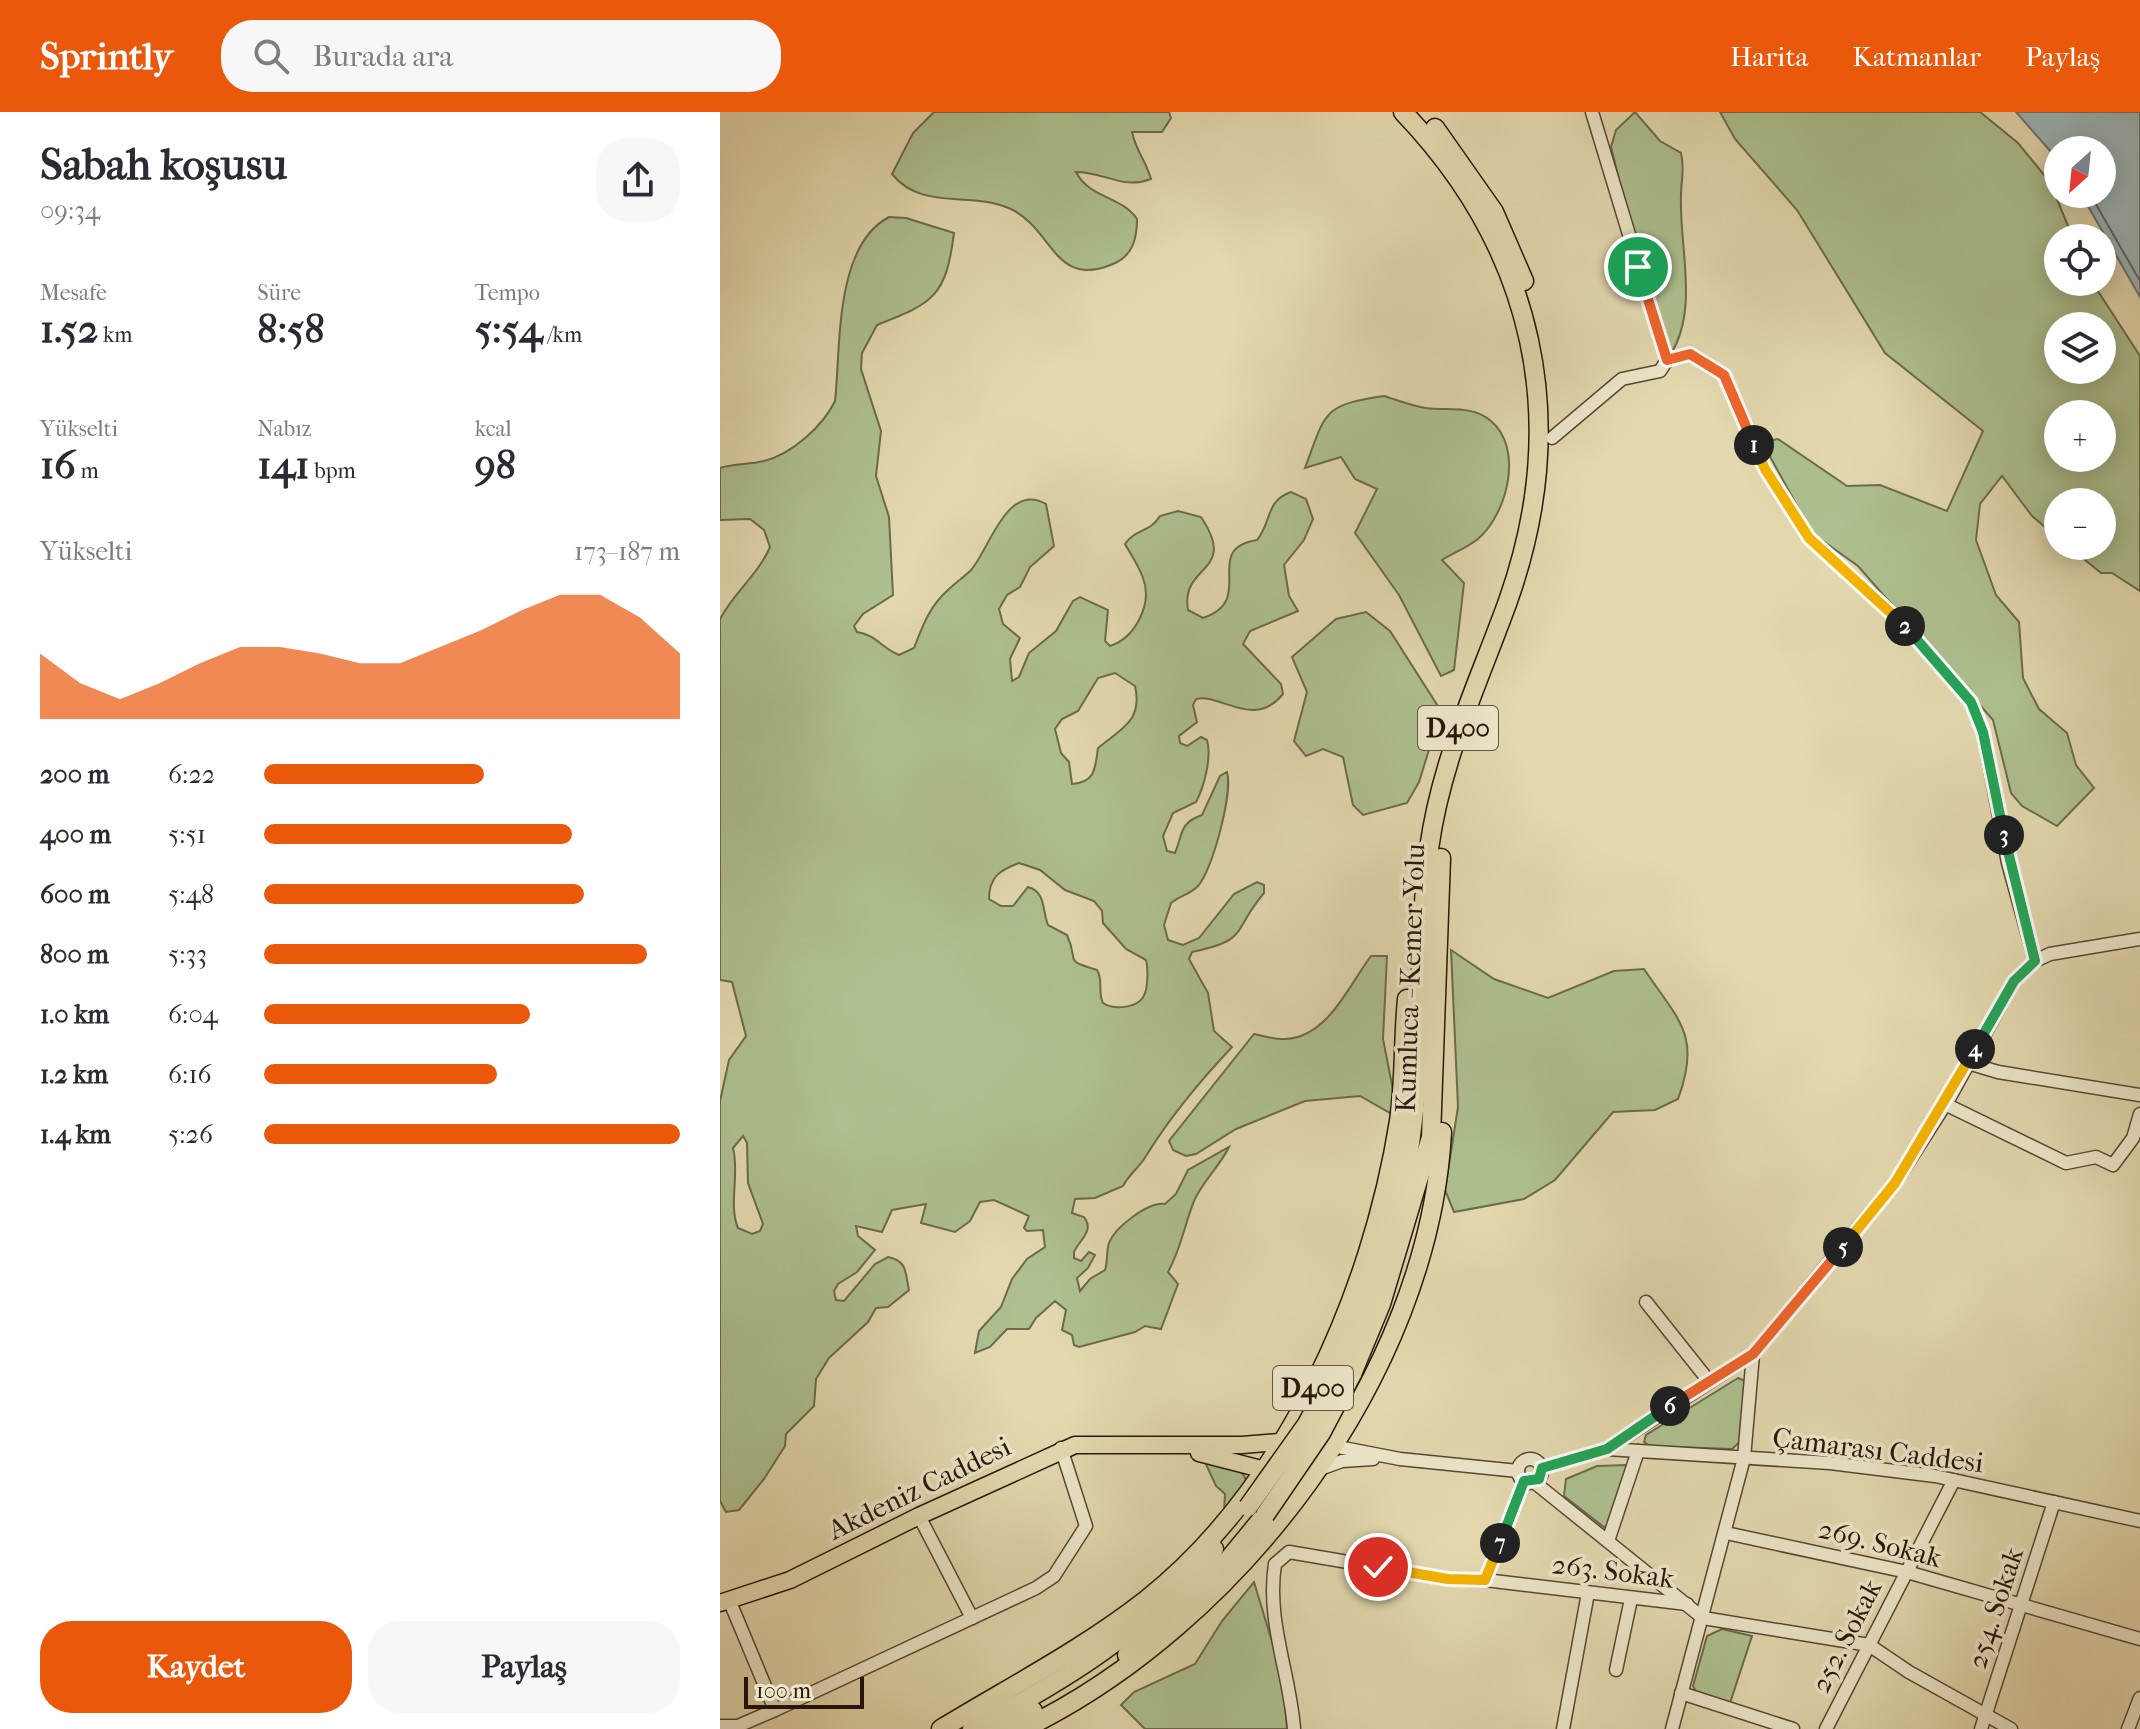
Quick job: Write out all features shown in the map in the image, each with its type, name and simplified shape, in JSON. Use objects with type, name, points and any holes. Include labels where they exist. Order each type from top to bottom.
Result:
[{"type":"highway","name":"Kumluca - Kemer Yolu","points":[[1000,1729],[1099,1675],[1127,1655],[1229,1559],[1332,1377],[1373,1286],[1405,1174],[1416,1099],[1426,891],[1435,814],[1449,753],[1520,562],[1537,466],[1539,413],[1536,362],[1524,317],[1496,245],[1455,176],[1403,112]]},
{"type":"highway","name":"Kumluca - Kemer Yolu","points":[[972,1729],[1097,1659],[1136,1628],[1257,1511],[1321,1433],[1352,1374],[1381,1304],[1429,1147],[1435,1080],[1440,867],[1449,789],[1527,575],[1552,438],[1550,385],[1543,347],[1516,258],[1476,184],[1420,112]]},
{"type":"highway","name":"Kumluca - Kemer Yolu","points":[[941,1729],[1037,1675],[1149,1598],[1204,1544],[1264,1470],[1283,1441],[1320,1375],[1335,1337],[1367,1251],[1391,1163],[1402,1088],[1413,937],[1426,891]]},
{"type":"highway","points":[[1023,1729],[1095,1691],[1156,1647],[1217,1591],[1284,1514],[1333,1446],[1371,1385],[1395,1327],[1426,1232],[1442,1144],[1444,1098],[1437,942]]},
{"type":"main road","name":"Akdeniz Caddesi","points":[[725,1602],[790,1580],[1061,1448],[1146,1443],[1242,1445],[1283,1441],[1333,1446]]},
{"type":"main road","name":"Akdeniz Caddesi","points":[[1146,1443],[1218,1456],[1287,1476],[1316,1471]]},
{"type":"street","points":[[1592,112],[1667,360]]},
{"type":"street","points":[[1552,438],[1622,379],[1660,371],[1667,360],[1690,354],[1724,375],[1765,469],[1809,538],[1901,621],[1971,702],[1983,732],[2008,863],[2035,961]]},
{"type":"street","points":[[1485,1580],[1526,1478],[1542,1468],[1607,1449],[1708,1380],[1753,1354],[1895,1183],[1945,1104],[2014,981],[2035,961],[2067,948],[2140,939]]},
{"type":"street","points":[[1968,1063],[1998,1072],[2140,1095]]},
{"type":"street","points":[[1945,1104],[2066,1163],[2096,1157],[2113,1165],[2133,1138],[2140,1114]]},
{"type":"street","points":[[1646,1302],[1708,1380]]},
{"type":"street","points":[[1672,1729],[1744,1458],[1753,1354]]},
{"type":"street","name":"Akdeniz Caddesi","points":[[1333,1446],[1526,1478],[1529,1459],[1542,1468]]},
{"type":"street","points":[[720,1726],[738,1726],[775,1710],[1054,1576],[1075,1548],[1086,1526],[1061,1448]]},
{"type":"street","name":"Çamarası Caddesi","points":[[1607,1449],[1830,1463],[1954,1480],[2140,1521]]},
{"type":"street","points":[[1608,1541],[1638,1451]]},
{"type":"street","name":"Akdeniz Caddesi","points":[[1316,1471],[1342,1461],[1400,1459]]},
{"type":"street","points":[[1526,1478],[1703,1618],[1869,1645],[2011,1729]]},
{"type":"street","name":"252. Sokak","points":[[1826,1729],[1954,1480]]},
{"type":"street","name":"254. Sokak","points":[[1981,1729],[2054,1502]]},
{"type":"street","points":[[919,1516],[972,1618]]},
{"type":"street","name":"269. Sokak","points":[[1726,1533],[1907,1572],[2140,1639]]},
{"type":"street","name":"263. Sokak","points":[[1294,1729],[1289,1681],[1276,1641],[1273,1589],[1275,1564],[1289,1552],[1448,1579],[1485,1580],[1687,1604]]},
{"type":"street","points":[[1563,1729],[1588,1593]]},
{"type":"street","points":[[1616,1670],[1631,1599]]},
{"type":"street","points":[[725,1602],[775,1710]]},
{"type":"street","points":[[1681,1693],[1793,1729]]},
{"type":"street","points":[[2128,1729],[2138,1712],[2140,1698]]},
{"type":"green space","points":[[934,112],[1169,112],[1171,118],[1162,132],[1132,132],[1151,179],[1132,183],[1076,172],[1089,187],[1122,205],[1137,219],[1135,239],[1129,251],[1113,264],[1093,270],[1078,269],[1066,263],[1025,218],[1011,209],[979,201],[932,197],[904,186],[892,174],[913,133]]},
{"type":"green space","points":[[1635,112],[1660,141],[1681,153],[1682,159],[1681,216],[1686,297],[1679,336],[1671,354],[1652,311],[1611,147],[1616,130]]},
{"type":"green space","points":[[1720,112],[1980,112],[2018,143],[2044,175],[2044,208],[2061,208],[2067,224],[2044,224],[2044,296],[2101,296],[2111,312],[2044,312],[2044,384],[2116,384],[2116,319],[2140,356],[2140,591],[2112,573],[2101,573],[2085,560],[2116,560],[2116,488],[2044,488],[2044,526],[2032,516],[2002,476],[1980,504],[1976,540],[1996,595],[2019,622],[2023,678],[2039,709],[2067,733],[2076,765],[2094,788],[2057,826],[2022,806],[2011,793],[1993,720],[1858,566],[1812,533],[1762,442],[1778,439],[1847,486],[1880,485],[1947,511],[1983,431],[1885,353],[1797,210],[1735,139]]},
{"type":"green space","points":[[889,217],[906,218],[954,233],[947,271],[934,294],[912,310],[877,325],[862,353],[861,369],[881,431],[876,476],[889,517],[893,595],[863,614],[854,626],[857,632],[899,655],[914,648],[936,603],[971,570],[1010,510],[1020,502],[1032,499],[1046,504],[1054,546],[1030,567],[1020,587],[1007,595],[999,609],[1003,624],[1020,638],[1010,659],[1012,681],[1019,677],[1029,653],[1056,631],[1073,601],[1080,597],[1108,610],[1105,641],[1110,646],[1127,636],[1140,619],[1146,598],[1143,578],[1125,544],[1160,516],[1178,511],[1201,517],[1211,535],[1214,549],[1211,559],[1192,584],[1188,595],[1188,610],[1203,618],[1219,610],[1227,599],[1232,553],[1241,545],[1257,540],[1277,501],[1291,492],[1306,499],[1313,519],[1304,540],[1284,565],[1289,596],[1298,611],[1250,631],[1243,644],[1281,684],[1283,694],[1272,704],[1249,710],[1196,699],[1193,705],[1197,722],[1179,736],[1180,743],[1187,746],[1201,737],[1207,740],[1209,755],[1206,772],[1196,802],[1173,813],[1163,836],[1167,851],[1175,853],[1185,826],[1202,815],[1220,776],[1227,772],[1227,796],[1210,864],[1198,886],[1171,903],[1164,925],[1168,940],[1183,945],[1199,938],[1234,894],[1257,882],[1264,885],[1264,893],[1232,938],[1192,952],[1189,959],[1208,993],[1214,1031],[1232,1047],[1186,1100],[1123,1186],[1095,1198],[1075,1199],[1072,1213],[1084,1217],[1088,1227],[1074,1252],[1074,1258],[1081,1261],[1089,1252],[1095,1255],[1088,1268],[1077,1278],[1080,1291],[1090,1279],[1105,1270],[1109,1243],[1125,1223],[1141,1211],[1165,1204],[1176,1194],[1188,1170],[1229,1147],[1194,1201],[1168,1272],[1178,1284],[1161,1329],[1145,1326],[1135,1332],[1079,1347],[1074,1345],[1072,1335],[1062,1330],[1066,1310],[1055,1301],[1029,1329],[1007,1329],[990,1347],[975,1353],[979,1331],[1001,1307],[1012,1279],[1027,1259],[1045,1247],[1043,1230],[1027,1231],[1024,1228],[1029,1216],[994,1200],[980,1202],[970,1221],[955,1232],[921,1223],[926,1204],[892,1210],[882,1232],[856,1226],[858,1236],[875,1250],[857,1272],[838,1284],[834,1291],[836,1300],[844,1301],[875,1264],[888,1257],[902,1265],[909,1290],[888,1307],[876,1308],[868,1322],[829,1358],[816,1379],[814,1406],[786,1434],[785,1446],[739,1510],[726,1512],[720,1501],[720,1101],[729,1060],[746,1036],[732,982],[720,980],[720,619],[770,547],[764,530],[750,519],[720,520],[720,468],[764,461],[785,452],[806,438],[830,410],[835,401],[840,327],[849,274],[858,250],[871,231]],"holes":[[[1115,673],[1135,686],[1137,698],[1133,716],[1098,748],[1095,768],[1090,777],[1072,784],[1069,762],[1061,753],[1055,729],[1062,719],[1078,711],[1098,678]],[[1019,863],[1040,870],[1065,890],[1094,901],[1102,911],[1103,923],[1126,949],[1146,960],[1147,981],[1142,998],[1126,1007],[1103,1003],[1097,970],[1076,962],[1067,935],[1048,925],[1041,897],[1034,889],[1028,887],[1013,906],[1001,906],[989,899],[993,880]],[[743,1136],[747,1143],[748,1183],[763,1224],[760,1231],[752,1234],[738,1228],[735,1219],[733,1148]]]},
{"type":"green space","points":[[1384,396],[1421,407],[1460,410],[1484,416],[1501,433],[1507,448],[1508,481],[1504,497],[1489,527],[1471,544],[1442,560],[1464,583],[1454,670],[1441,676],[1399,595],[1355,533],[1377,489],[1355,479],[1341,457],[1305,468],[1317,434],[1329,414],[1348,403]]},
{"type":"green space","points":[[1366,612],[1390,631],[1441,711],[1419,782],[1407,803],[1363,815],[1353,805],[1343,757],[1323,749],[1306,756],[1294,741],[1307,692],[1292,657],[1336,619]]},
{"type":"green space","points":[[1451,950],[1494,979],[1548,998],[1614,971],[1644,969],[1676,1016],[1687,1043],[1688,1059],[1678,1099],[1655,1110],[1613,1112],[1555,1180],[1524,1199],[1454,1212],[1445,1190],[1458,1107]]},
{"type":"green space","points":[[1371,956],[1387,956],[1383,1039],[1395,1100],[1390,1113],[1360,1096],[1305,1101],[1236,1129],[1196,1154],[1186,1156],[1173,1150],[1169,1141],[1254,1034],[1286,1039],[1314,1029],[1336,1008]]},
{"type":"green space","points":[[1738,1378],[1745,1381],[1743,1439],[1732,1449],[1650,1446],[1644,1442],[1646,1435]]},
{"type":"green space","points":[[1205,1462],[1235,1468],[1246,1480],[1224,1512],[1225,1494],[1216,1486]]},
{"type":"green space","points":[[1627,1465],[1609,1531],[1564,1496],[1566,1479],[1597,1466]]},
{"type":"green space","points":[[1254,1582],[1283,1678],[1287,1729],[1145,1729],[1121,1705],[1134,1692],[1195,1664],[1222,1621]]},
{"type":"green space","points":[[1722,1629],[1752,1636],[1730,1703],[1696,1692],[1693,1686],[1707,1636]]},
{"type":"water","points":[[2016,112],[2140,112],[2140,297],[2116,255],[2116,224],[2098,224],[2089,208],[2116,208],[2116,136],[2044,136],[2044,144]]},
{"type":"route","points":[[1378,1567],[1448,1579],[1485,1580],[1524,1481],[1539,1479],[1542,1468],[1607,1449],[1708,1380],[1753,1354],[1895,1183],[1950,1097],[2014,981],[2035,961],[2008,863],[1983,732],[1971,702],[1901,621],[1809,538],[1765,469],[1724,375],[1690,354],[1667,360],[1638,267]]}]
